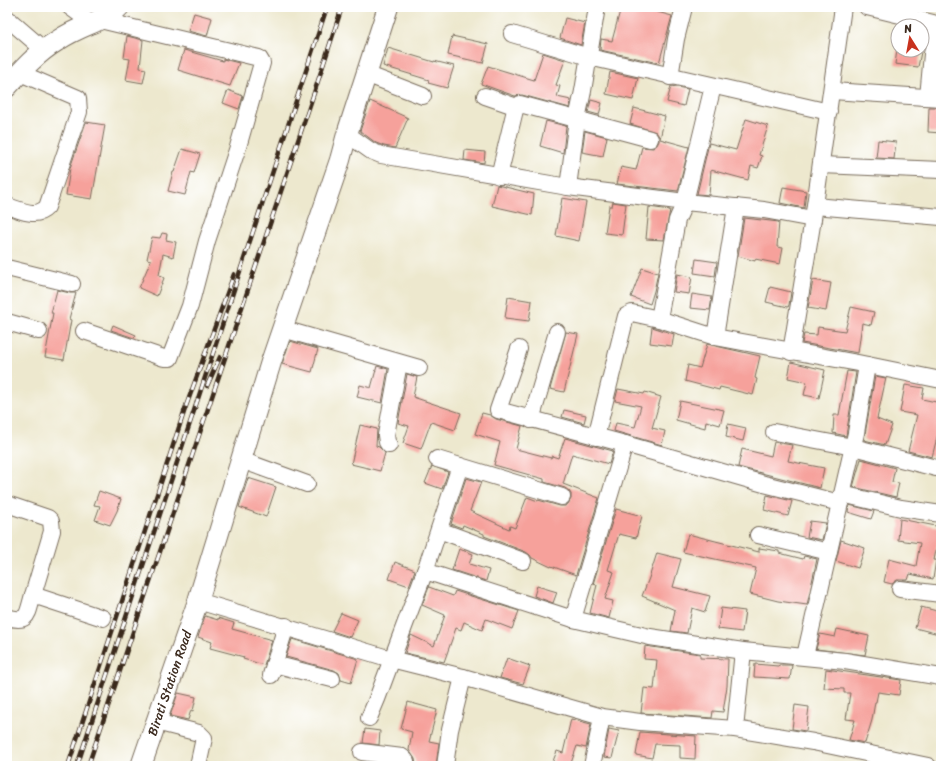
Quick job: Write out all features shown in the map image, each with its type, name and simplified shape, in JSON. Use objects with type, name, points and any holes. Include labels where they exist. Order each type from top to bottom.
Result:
[{"type":"street","points":[[70,7],[96,21],[260,58],[262,63],[238,147],[207,241],[190,306],[170,358],[164,358],[84,330]]},
{"type":"street","points":[[10,83],[31,61],[56,41],[114,12],[118,7]]},
{"type":"street","name":"Birati Station Road","points":[[141,766],[198,601],[241,460],[340,160],[388,7]]},
{"type":"street","points":[[568,187],[577,119],[597,7]]},
{"type":"street","points":[[792,352],[814,213],[843,7]]},
{"type":"street","points":[[832,91],[935,98],[932,54],[937,27],[933,23],[867,7]]},
{"type":"street","points":[[670,76],[681,8]]},
{"type":"street","points":[[7,18],[44,50]]},
{"type":"street","points":[[512,34],[589,57],[828,112]]},
{"type":"street","points":[[366,74],[423,96]]},
{"type":"street","points":[[7,206],[33,214],[38,214],[44,211],[47,207],[79,112],[78,98],[10,83]]},
{"type":"street","points":[[660,319],[677,220],[685,202],[713,86]]},
{"type":"street","points":[[485,96],[517,106],[523,104],[650,139]]},
{"type":"street","points":[[499,176],[517,106]]},
{"type":"street","points":[[347,134],[371,151],[381,155],[568,187],[783,213],[941,217]]},
{"type":"street","points":[[821,165],[941,170]]},
{"type":"street","points":[[714,338],[736,207]]},
{"type":"street","points":[[7,268],[72,284]]},
{"type":"street","points":[[596,437],[626,316],[632,313],[660,319],[714,338],[867,365],[941,380]]},
{"type":"street","points":[[7,322],[39,331]]},
{"type":"street","points":[[283,329],[419,368]]},
{"type":"street","points":[[531,420],[557,332]]},
{"type":"street","points":[[519,349],[498,410],[625,444],[764,484],[941,514]]},
{"type":"street","points":[[390,445],[387,442],[386,434],[399,363]]},
{"type":"street","points":[[805,656],[853,447],[867,365]]},
{"type":"street","points":[[774,432],[853,447],[936,468]]},
{"type":"street","points":[[573,619],[625,444]]},
{"type":"street","points":[[437,459],[562,497]]},
{"type":"street","points":[[241,460],[306,484]]},
{"type":"street","points":[[369,718],[439,530],[460,466]]},
{"type":"street","points":[[7,504],[48,518],[51,521],[52,531],[26,615],[23,619],[7,617]]},
{"type":"street","points":[[439,530],[523,561]]},
{"type":"street","points":[[758,535],[829,552]]},
{"type":"street","points":[[424,571],[573,619],[650,637],[743,651],[805,656],[941,677]]},
{"type":"street","points":[[900,589],[941,594]]},
{"type":"street","points":[[33,595],[103,618]]},
{"type":"street","points":[[198,601],[392,658],[602,717],[640,722],[735,729],[813,742],[928,766]]},
{"type":"street","points":[[286,626],[273,669],[332,679]]},
{"type":"street","points":[[735,729],[743,651]]},
{"type":"street","points":[[444,766],[450,730],[463,677]]},
{"type":"street","points":[[592,766],[602,717]]},
{"type":"street","points":[[156,722],[199,733],[204,738],[204,744],[198,766]]},
{"type":"street","points":[[362,752],[402,757],[406,761],[407,766]]},
{"type":"building","points":[[621,7],[639,7],[672,16],[659,63],[600,50],[601,39],[612,41]]},
{"type":"building","points":[[194,13],[212,18],[207,36],[188,31]]},
{"type":"building","points":[[565,18],[585,23],[581,45],[560,38]]},
{"type":"building","points":[[127,36],[143,40],[140,68],[146,69],[143,83],[126,80],[130,59],[124,58]]},
{"type":"building","points":[[452,36],[488,44],[483,63],[448,55]]},
{"type":"building","points":[[388,48],[434,62],[454,66],[447,88],[428,83],[429,80],[383,66]]},
{"type":"building","points":[[184,50],[223,61],[223,59],[239,63],[230,86],[178,70]]},
{"type":"building","points":[[543,53],[565,60],[556,85],[560,86],[557,97],[571,100],[570,108],[522,95],[515,96],[481,84],[488,66],[534,80]]},
{"type":"building","points":[[896,58],[920,58],[918,67],[895,64]]},
{"type":"building","points":[[610,72],[638,78],[633,100],[606,94]]},
{"type":"building","points":[[671,86],[688,89],[684,106],[667,102]]},
{"type":"building","points":[[228,90],[243,96],[239,109],[223,103]]},
{"type":"building","points":[[591,100],[602,103],[599,115],[588,112]]},
{"type":"building","points":[[370,101],[408,118],[395,148],[376,143],[360,131]]},
{"type":"building","points":[[929,107],[941,107],[941,133],[928,132]]},
{"type":"building","points":[[634,108],[665,116],[660,139],[689,147],[678,191],[617,184],[621,167],[636,170],[642,147],[653,148],[659,141],[659,136],[656,132],[630,124]]},
{"type":"building","points":[[746,119],[768,126],[759,155],[762,156],[758,168],[751,166],[748,180],[711,170],[709,195],[697,194],[709,143],[736,150]]},
{"type":"building","points":[[546,121],[566,126],[563,153],[540,146]]},
{"type":"building","points":[[86,122],[105,125],[92,199],[66,195],[70,168]]},
{"type":"building","points":[[585,131],[607,137],[603,156],[582,152]]},
{"type":"building","points":[[878,140],[896,142],[894,159],[876,158]]},
{"type":"building","points":[[182,149],[200,154],[194,173],[191,172],[185,195],[168,191],[173,172]]},
{"type":"building","points":[[465,150],[485,152],[484,163],[464,160]]},
{"type":"building","points":[[497,185],[534,194],[532,215],[492,206]]},
{"type":"building","points":[[783,187],[806,191],[804,208],[780,203]]},
{"type":"building","points":[[562,198],[586,202],[579,241],[556,236]]},
{"type":"building","points":[[613,202],[626,204],[622,235],[605,233],[609,206],[612,206]]},
{"type":"building","points":[[649,207],[670,210],[664,240],[646,239]]},
{"type":"building","points":[[744,218],[779,222],[777,247],[783,248],[780,264],[755,259],[755,261],[738,256]]},
{"type":"building","points":[[162,233],[167,234],[166,240],[176,242],[173,257],[163,254],[159,275],[164,278],[157,296],[139,288],[151,260],[147,259],[152,237],[160,238]]},
{"type":"building","points":[[696,259],[717,262],[715,276],[694,273]]},
{"type":"building","points":[[642,268],[658,273],[650,304],[631,297]]},
{"type":"building","points":[[677,274],[692,277],[689,294],[674,292]]},
{"type":"building","points":[[813,280],[831,283],[826,311],[808,308]]},
{"type":"building","points":[[770,287],[791,292],[788,307],[766,302]]},
{"type":"building","points":[[57,290],[76,293],[69,319],[71,320],[64,360],[45,357],[53,313],[51,313]]},
{"type":"building","points":[[692,294],[712,297],[710,310],[690,308]]},
{"type":"building","points":[[508,297],[532,301],[529,321],[505,318]]},
{"type":"building","points":[[851,307],[874,312],[871,325],[862,323],[858,353],[802,343],[804,334],[817,335],[818,327],[845,331]]},
{"type":"building","points":[[113,325],[136,335],[134,338],[111,330]]},
{"type":"building","points":[[652,327],[674,334],[672,346],[650,343]]},
{"type":"building","points":[[566,332],[578,334],[564,392],[550,389]]},
{"type":"building","points":[[290,341],[318,349],[312,372],[282,364]]},
{"type":"building","points":[[707,344],[760,356],[753,395],[720,387],[719,390],[685,381],[688,365],[700,368]]},
{"type":"building","points":[[791,362],[825,370],[819,398],[804,395],[807,382],[788,378]]},
{"type":"building","points":[[377,366],[388,369],[382,403],[357,397],[360,385],[371,388]]},
{"type":"building","points":[[847,371],[856,372],[846,436],[833,433],[834,415],[839,415]]},
{"type":"building","points":[[407,374],[417,377],[413,397],[461,413],[455,430],[431,422],[421,449],[403,443],[409,426],[398,423]]},
{"type":"building","points":[[875,376],[886,378],[877,419],[892,425],[885,445],[864,440]]},
{"type":"building","points":[[905,385],[924,388],[922,399],[941,403],[941,422],[932,457],[908,451],[917,415],[900,412]]},
{"type":"building","points":[[618,389],[644,394],[645,392],[661,397],[652,428],[665,431],[662,445],[614,431],[616,423],[635,427],[641,406],[615,401]]},
{"type":"building","points":[[680,401],[724,410],[720,425],[706,421],[705,428],[676,420]]},
{"type":"building","points":[[564,410],[586,415],[584,423],[562,417]]},
{"type":"building","points":[[482,413],[490,415],[496,419],[522,426],[516,449],[551,458],[552,456],[558,458],[565,438],[613,451],[609,464],[572,454],[563,484],[599,498],[576,575],[551,567],[532,558],[526,552],[484,536],[484,534],[463,525],[462,528],[451,524],[466,478],[481,482],[470,511],[509,529],[510,526],[515,528],[527,497],[560,506],[565,506],[571,499],[571,494],[565,488],[544,482],[544,479],[494,465],[500,442],[475,434]]},
{"type":"building","points":[[728,424],[746,428],[743,441],[726,437]]},
{"type":"building","points":[[360,425],[377,429],[376,446],[385,453],[380,471],[351,464]]},
{"type":"building","points":[[774,442],[792,445],[788,461],[824,468],[820,488],[738,467],[742,449],[771,456]]},
{"type":"building","points":[[861,459],[895,468],[892,482],[899,483],[896,497],[853,487]]},
{"type":"building","points":[[432,466],[448,472],[442,489],[425,483]]},
{"type":"building","points":[[248,478],[276,487],[266,517],[239,507]]},
{"type":"building","points":[[99,491],[121,499],[110,525],[95,520],[100,506],[94,505]]},
{"type":"building","points":[[767,495],[792,501],[788,516],[764,510]]},
{"type":"building","points":[[849,505],[874,511],[871,519],[848,512]]},
{"type":"building","points":[[616,509],[642,516],[636,538],[619,534],[608,570],[614,572],[605,599],[613,601],[609,618],[590,613],[597,585],[593,584]]},
{"type":"building","points":[[900,519],[941,527],[934,560],[936,560],[933,579],[910,574],[908,580],[897,580],[892,584],[884,582],[889,559],[916,566],[920,543],[898,540]]},
{"type":"building","points":[[810,521],[826,523],[822,540],[807,537]]},
{"type":"building","points":[[688,534],[759,552],[759,548],[779,551],[779,553],[803,559],[804,556],[817,559],[807,605],[778,601],[750,594],[756,568],[683,552]]},
{"type":"building","points":[[841,540],[865,548],[858,568],[836,561]]},
{"type":"building","points":[[459,549],[473,554],[469,564],[489,570],[486,581],[452,570]]},
{"type":"building","points":[[657,553],[681,559],[673,587],[710,596],[705,612],[692,608],[687,633],[671,631],[675,610],[642,596]]},
{"type":"building","points":[[395,562],[415,570],[409,586],[389,579]]},
{"type":"building","points":[[537,586],[557,592],[553,603],[534,596]]},
{"type":"building","points":[[429,587],[453,596],[455,591],[519,611],[512,629],[486,619],[482,630],[464,622],[461,630],[456,628],[444,662],[405,653],[411,635],[434,646],[445,615],[422,605]]},
{"type":"building","points":[[921,607],[941,612],[941,628],[939,634],[915,628]]},
{"type":"building","points":[[721,608],[745,611],[742,632],[718,629]]},
{"type":"building","points":[[341,613],[358,620],[350,637],[332,631]]},
{"type":"building","points":[[205,616],[234,623],[232,629],[272,640],[264,665],[243,659],[244,657],[210,648],[212,642],[198,637]]},
{"type":"building","points":[[837,629],[869,636],[865,655],[816,649],[820,634],[835,637]]},
{"type":"building","points":[[292,639],[358,659],[351,683],[341,680],[339,673],[334,670],[286,657]]},
{"type":"building","points":[[645,646],[700,654],[700,658],[728,659],[727,686],[723,712],[713,711],[712,718],[641,713],[644,688],[654,689],[657,660],[644,659]]},
{"type":"building","points":[[507,658],[530,666],[523,684],[500,678]]},
{"type":"building","points":[[755,664],[778,666],[792,665],[790,679],[754,677]]},
{"type":"building","points":[[826,669],[901,680],[899,695],[878,692],[865,743],[849,740],[855,720],[846,719],[850,693],[844,693],[844,689],[824,688]]},
{"type":"building","points":[[178,693],[196,697],[193,711],[191,710],[188,720],[170,716]]},
{"type":"building","points":[[408,702],[437,710],[429,741],[439,743],[436,766],[416,766],[415,759],[409,750],[412,732],[401,729]]},
{"type":"building","points":[[795,705],[809,707],[806,731],[792,729]]},
{"type":"building","points":[[571,719],[591,724],[586,748],[577,746],[570,766],[551,766],[557,751],[563,753]]},
{"type":"building","points":[[365,729],[380,731],[379,745],[363,743]]},
{"type":"building","points":[[609,729],[619,731],[612,758],[604,757]]},
{"type":"building","points":[[640,732],[696,736],[695,759],[680,758],[680,745],[655,744],[652,758],[636,755]]},
{"type":"railway","points":[[77,766],[327,7]]},
{"type":"railway","points":[[88,766],[342,7]]},
{"type":"railway","points":[[68,766],[185,409],[234,274]]},
{"type":"railway","points":[[207,386],[220,357]]}]
